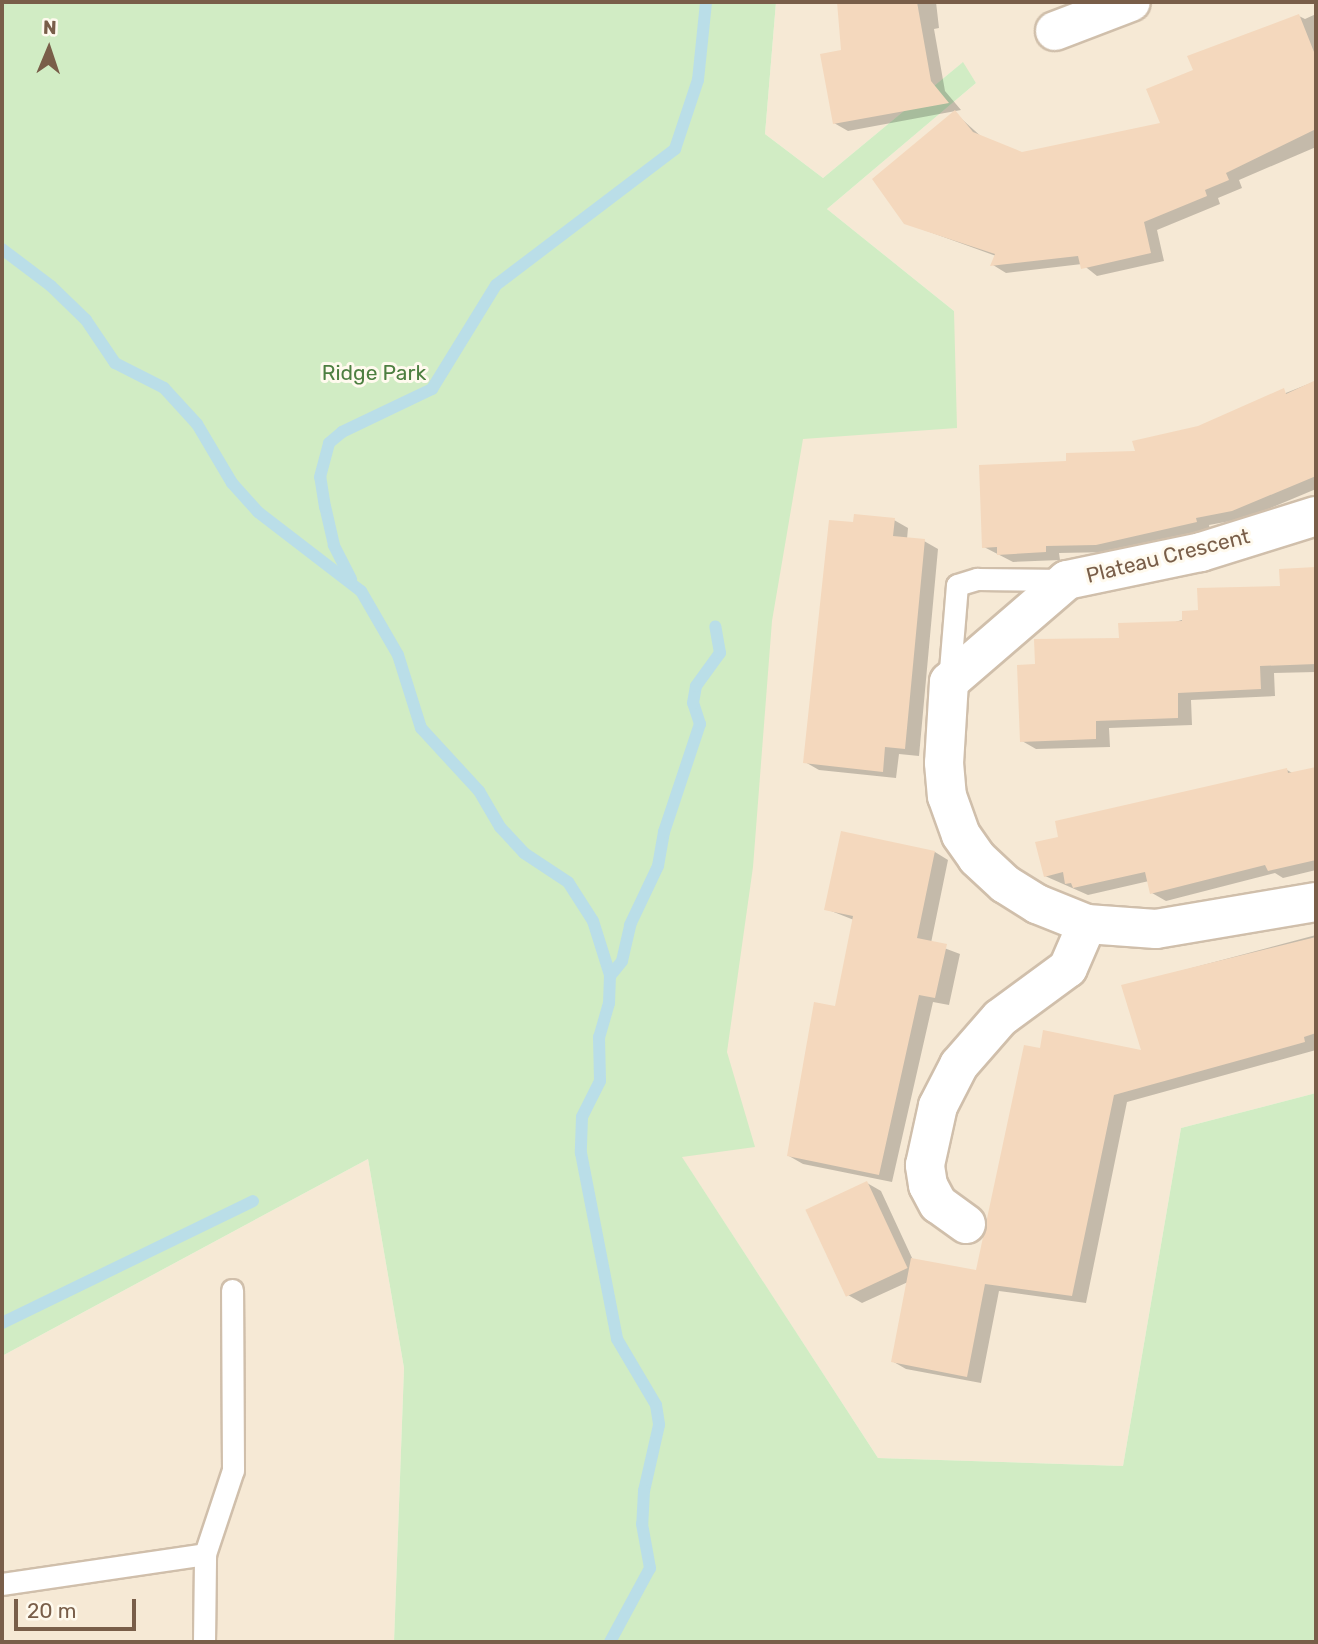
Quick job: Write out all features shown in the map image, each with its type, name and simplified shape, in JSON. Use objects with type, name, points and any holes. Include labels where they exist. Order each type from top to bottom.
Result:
[{"type":"street","points":[[1055,31],[1131,2]]},
{"type":"street","name":"Plateau Crescent","points":[[949,682],[1067,580],[1201,552],[1316,516]]},
{"type":"street","points":[[949,682],[944,763],[947,796],[961,835],[1005,884],[1037,904],[1087,924],[1156,929],[1316,902]]},
{"type":"street","points":[[965,1224],[939,1204],[928,1185],[925,1165],[938,1106],[958,1065],[999,1018],[1068,968],[1087,924]]},
{"type":"lane","points":[[949,682],[957,586],[977,579],[1067,580]]},
{"type":"lane","points":[[204,1642],[205,1554],[233,1470],[232,1290]]},
{"type":"lane","points":[[2,1584],[205,1554]]},
{"type":"shaded area","points":[[776,2],[1316,2],[1316,1093],[1181,1128],[1123,1466],[878,1458],[681,1156],[739,441],[954,311],[827,209],[976,83],[962,63],[823,178],[765,134]]},
{"type":"shaded area","points":[[368,1159],[404,1368],[394,1642],[2,1642],[2,1356]]},
{"type":"green space","name":"Ridge Park","points":[[2,2],[776,2],[765,134],[823,178],[963,62],[976,83],[827,209],[954,311],[957,428],[803,439],[772,621],[753,867],[727,1052],[755,1147],[682,1157],[878,1458],[1123,1466],[1181,1128],[1316,1093],[1316,1642],[394,1642],[404,1368],[368,1159],[2,1356]]},
{"type":"building","points":[[837,2],[917,2],[931,81],[949,103],[833,124],[820,54],[841,50]]},
{"type":"building","points":[[1299,14],[1316,57],[1316,129],[1226,173],[1229,180],[1205,190],[1207,196],[1144,222],[1151,253],[1081,269],[1078,256],[990,266],[995,254],[904,224],[872,179],[955,110],[973,132],[1022,152],[1160,123],[1146,89],[1193,70],[1187,56]]},
{"type":"building","points":[[1316,380],[1316,476],[1232,511],[1196,518],[1197,522],[1096,545],[1046,546],[1046,552],[997,555],[997,547],[982,548],[979,465],[1066,461],[1066,453],[1135,451],[1132,441],[1198,426],[1284,388],[1286,394]]},
{"type":"building","points":[[854,514],[895,518],[893,536],[925,539],[905,749],[885,747],[883,772],[803,763],[829,520],[853,522]]},
{"type":"building","points":[[1316,567],[1316,664],[1260,666],[1261,689],[1178,693],[1178,718],[1096,721],[1096,739],[1020,742],[1017,665],[1035,664],[1034,639],[1119,638],[1118,623],[1182,621],[1182,611],[1198,610],[1197,588],[1280,586],[1279,569]]},
{"type":"building","points":[[1316,767],[1316,860],[1268,871],[1265,865],[1150,894],[1145,872],[1073,888],[1071,883],[1065,884],[1063,872],[1044,877],[1035,842],[1058,837],[1055,821],[1287,768],[1288,773]]},
{"type":"building","points":[[841,831],[935,851],[917,938],[947,944],[935,998],[919,995],[879,1175],[787,1156],[814,1002],[835,1006],[853,916],[824,910]]},
{"type":"building","points":[[1316,937],[1316,1033],[1304,1037],[1305,1042],[1114,1095],[1072,1296],[985,1284],[967,1377],[891,1362],[911,1258],[976,1270],[1024,1045],[1040,1048],[1043,1030],[1141,1050],[1121,985]]},
{"type":"building","points":[[867,1181],[908,1268],[846,1297],[805,1210]]},
{"type":"waterway","points":[[351,579],[334,545],[320,477],[329,443],[342,432],[432,389],[496,285],[675,149],[698,80],[706,2]]},
{"type":"waterway","points":[[2,249],[51,286],[86,320],[115,363],[164,388],[197,424],[232,483],[258,512],[361,591],[398,655],[421,728],[479,791],[500,827],[524,853],[568,882],[593,921],[610,975],[609,1003],[599,1037],[600,1081],[582,1117],[581,1153],[617,1339],[656,1405],[659,1425],[644,1491],[642,1524],[650,1568],[610,1642]]},
{"type":"waterway","points":[[610,976],[622,961],[630,925],[658,866],[664,832],[700,724],[693,703],[696,686],[720,653],[715,626]]},
{"type":"waterway","points":[[2,1323],[253,1201]]}]
